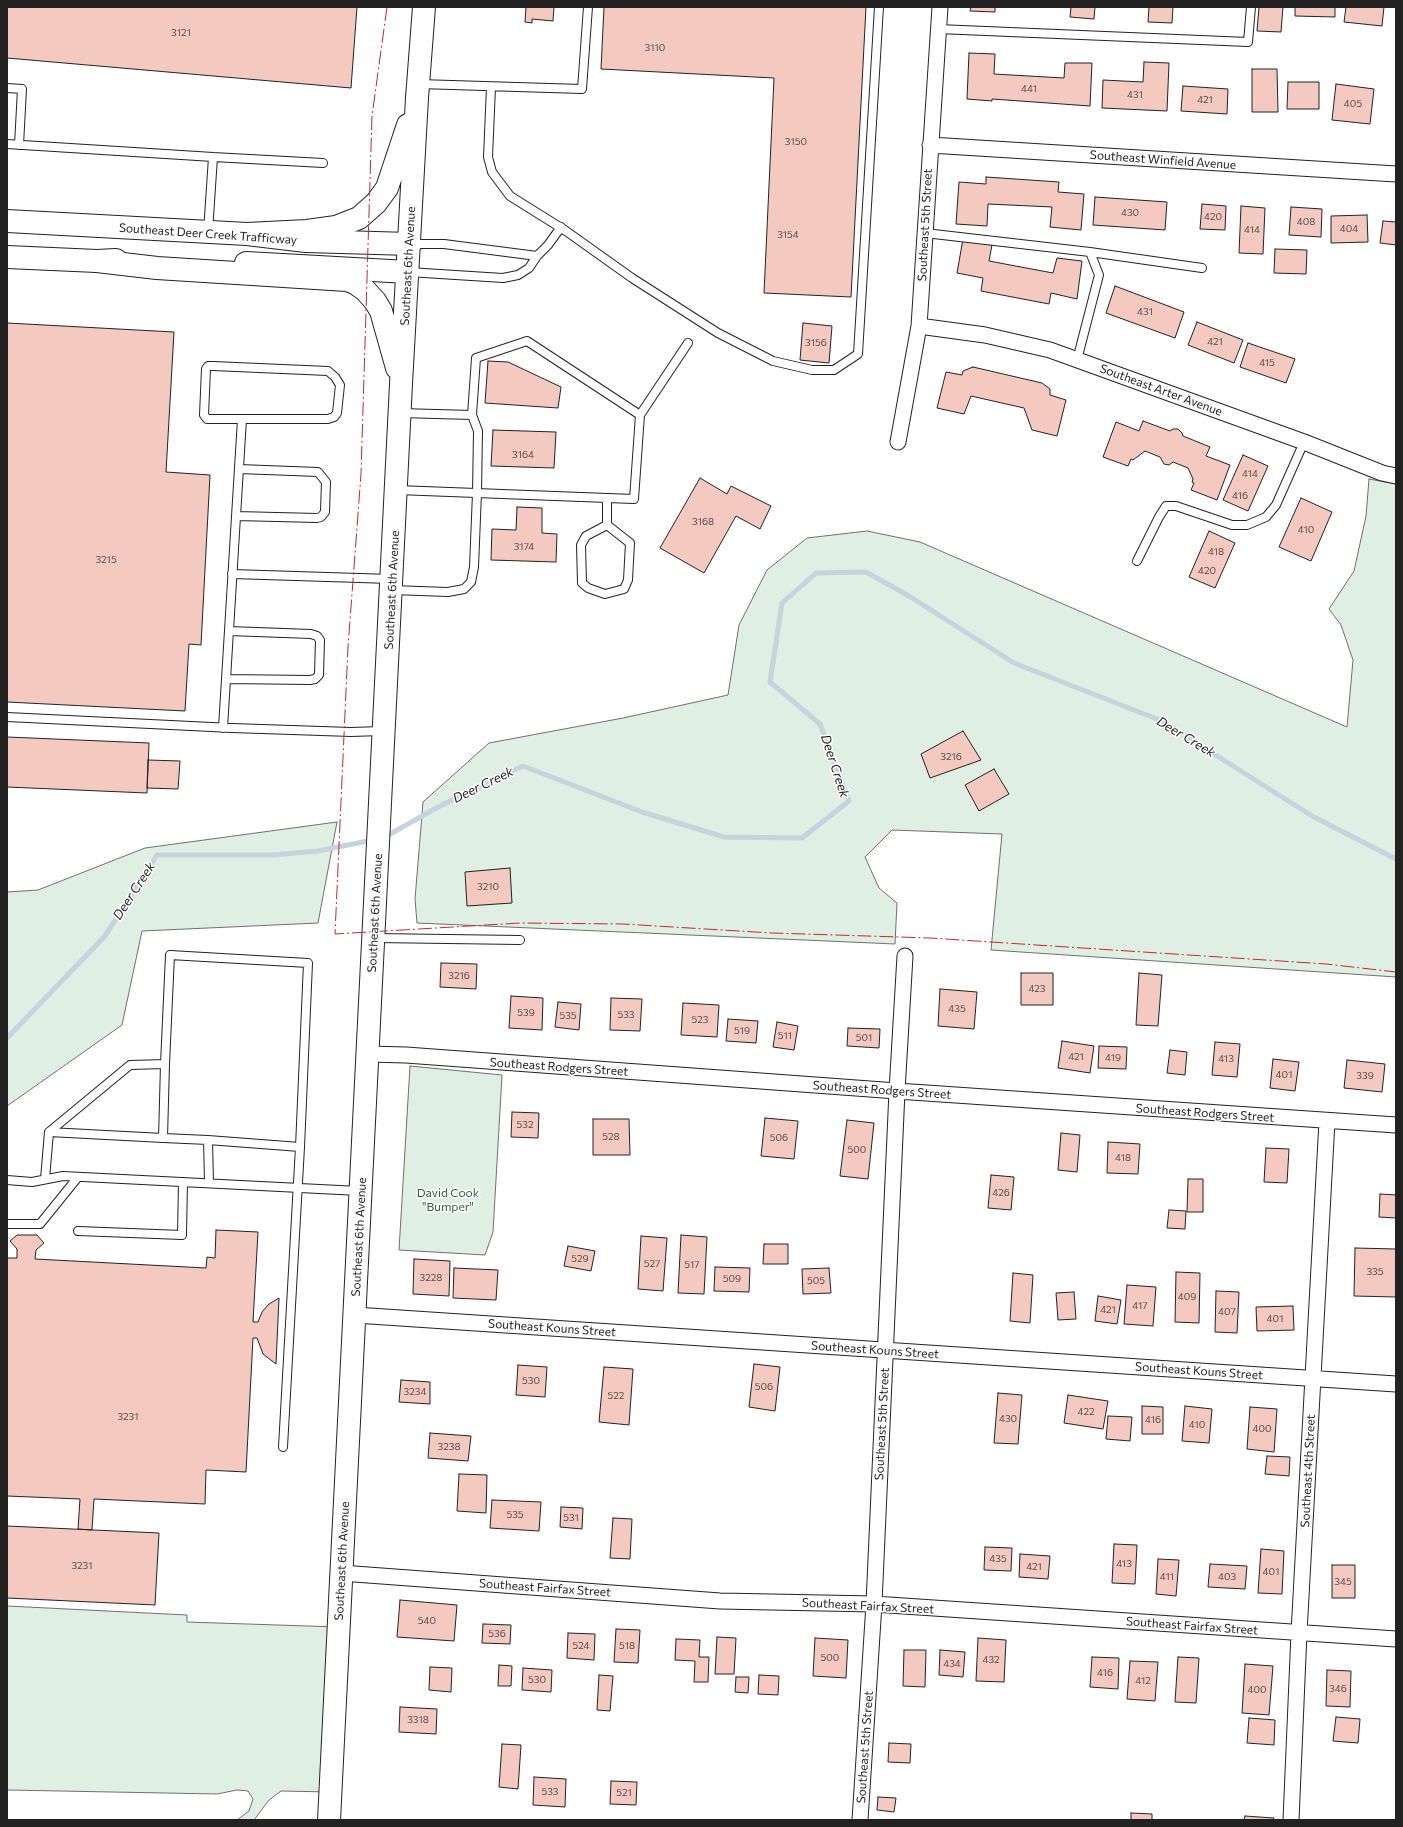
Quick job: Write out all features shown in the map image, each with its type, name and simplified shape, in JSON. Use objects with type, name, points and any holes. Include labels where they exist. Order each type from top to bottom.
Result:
[{"type":"main road","name":"Southeast 6th Avenue","points":[[329,1820],[362,1191],[401,384],[410,244],[417,91],[424,7]]},
{"type":"main road","points":[[246,234],[307,231],[336,227],[359,218],[366,213],[376,203],[386,188],[417,91]]},
{"type":"main road","name":"Southeast Deer Creek Trafficway","points":[[7,221],[246,234],[306,241],[410,244]]},
{"type":"main road","points":[[7,257],[97,261],[157,268],[347,280],[355,283],[376,301],[381,311],[401,384]]},
{"type":"main road","points":[[97,261],[155,259],[408,272]]},
{"type":"street","name":"Southeast 5th Street","points":[[898,442],[919,326],[940,7]]},
{"type":"street","name":"Southeast Winfield Avenue","points":[[930,145],[1396,174]]},
{"type":"street","name":"Southeast Arter Avenue","points":[[919,326],[1011,340],[1050,350],[1304,442],[1382,473],[1396,476]]},
{"type":"street","name":"Southeast 5th Street","points":[[860,1820],[874,1604],[897,1091],[905,956]]},
{"type":"street","name":"Southeast Rodgers Street","points":[[368,1054],[1396,1125]]},
{"type":"street","name":"Southeast 4th Street","points":[[1291,1820],[1299,1633],[1327,1121]]},
{"type":"street","name":"Southeast Kouns Street","points":[[355,1314],[886,1351],[1396,1384]]},
{"type":"street","name":"Southeast Fairfax Street","points":[[341,1573],[720,1601],[874,1604],[1396,1639]]},
{"type":"lane","points":[[417,91],[491,87],[582,89],[588,7]]},
{"type":"lane","points":[[491,87],[488,157],[492,172],[510,196],[561,227],[632,278],[718,333],[773,361],[812,370],[834,370],[858,354],[878,7]]},
{"type":"lane","points":[[938,29],[1248,42],[1251,7]]},
{"type":"lane","points":[[7,88],[22,89],[19,145]]},
{"type":"lane","points":[[7,144],[323,163]]},
{"type":"lane","points":[[208,232],[213,157]]},
{"type":"lane","points":[[408,272],[503,278],[518,275],[529,268],[561,227]]},
{"type":"lane","points":[[925,233],[1090,252],[1202,268]]},
{"type":"lane","points":[[410,244],[444,244],[537,256]]},
{"type":"lane","points":[[1077,360],[1099,275],[1090,252]]},
{"type":"lane","points":[[232,574],[392,584],[448,592],[464,589],[471,582],[474,567],[478,431],[472,416],[476,358],[527,340],[640,415]]},
{"type":"lane","points":[[396,490],[634,499],[640,415],[688,343]]},
{"type":"lane","points":[[208,366],[328,371],[335,376],[340,385],[338,413],[334,417],[328,419],[242,420],[207,419],[204,416],[206,369],[208,366]]},
{"type":"lane","points":[[400,413],[472,416]]},
{"type":"lane","points":[[223,728],[242,420]]},
{"type":"lane","points":[[1138,562],[1159,517],[1166,506],[1176,506],[1232,525],[1247,525],[1266,517],[1276,505],[1304,442]]},
{"type":"lane","points":[[236,516],[321,517],[324,512],[326,482],[318,472],[239,468]]},
{"type":"lane","points":[[607,498],[607,524]]},
{"type":"lane","points":[[607,524],[630,543],[628,580],[624,589],[605,594],[588,588],[582,583],[582,545],[586,536],[607,524]]},
{"type":"lane","points":[[226,679],[310,680],[315,679],[319,675],[320,640],[317,636],[311,634],[229,631]]},
{"type":"lane","points":[[7,717],[223,728],[351,732],[385,731]]},
{"type":"lane","points":[[374,938],[520,940]]},
{"type":"lane","points":[[163,1138],[170,955],[308,963],[300,1147],[283,1447]]},
{"type":"lane","points":[[45,1179],[49,1132],[130,1065],[165,1064]]},
{"type":"lane","points":[[49,1132],[208,1140],[300,1147]]},
{"type":"lane","points":[[208,1140],[209,1183]]},
{"type":"lane","points":[[7,1180],[32,1182],[63,1176],[362,1191]]},
{"type":"lane","points":[[7,1224],[40,1224],[78,1177]]},
{"type":"lane","points":[[78,1231],[182,1235],[183,1182]]},
{"type":"green space","points":[[1369,479],[1396,484],[1396,977],[991,950],[1002,834],[892,830],[865,857],[879,888],[897,903],[895,944],[417,923],[415,899],[423,802],[489,743],[623,718],[728,695],[739,625],[767,570],[807,538],[867,531],[920,542],[1347,727],[1353,660],[1341,625],[1329,609],[1354,571],[1366,516]]},
{"type":"green space","points":[[337,822],[318,923],[142,931],[122,1025],[7,1106],[7,892],[38,890],[145,848]]},
{"type":"green space","name":"David Cook \"Bumper\"","points":[[410,1066],[502,1075],[493,1232],[485,1255],[399,1250]]},
{"type":"green space","points":[[7,1606],[187,1615],[187,1622],[338,1627],[331,1792],[281,1791],[269,1800],[254,1820],[237,1820],[249,1811],[253,1799],[248,1791],[237,1790],[217,1794],[7,1790]]},
{"type":"building","points":[[7,7],[357,7],[351,88],[7,58]]},
{"type":"building","points":[[526,7],[554,7],[553,21],[532,19],[532,23],[525,22]]},
{"type":"building","points":[[604,7],[866,7],[851,297],[764,293],[774,78],[601,69]]},
{"type":"building","points":[[971,7],[995,7],[995,12],[970,11]]},
{"type":"building","points":[[1071,7],[1095,7],[1094,19],[1070,17]]},
{"type":"building","points":[[1149,7],[1173,7],[1172,23],[1148,22]]},
{"type":"building","points":[[1259,7],[1283,7],[1281,32],[1257,31]]},
{"type":"building","points":[[1295,7],[1335,7],[1335,17],[1295,16]]},
{"type":"building","points":[[1346,7],[1384,7],[1382,26],[1344,22]]},
{"type":"building","points":[[969,53],[995,54],[994,74],[1064,78],[1065,63],[1092,63],[1090,106],[992,99],[992,101],[967,99]]},
{"type":"building","points":[[1144,62],[1169,63],[1167,111],[1102,108],[1103,80],[1143,82]]},
{"type":"building","points":[[1252,69],[1277,69],[1278,112],[1252,112]]},
{"type":"building","points":[[1288,82],[1319,82],[1319,109],[1287,109]]},
{"type":"building","points":[[1336,84],[1374,89],[1370,124],[1332,120]]},
{"type":"building","points":[[1183,86],[1228,89],[1227,114],[1181,111]]},
{"type":"building","points":[[986,177],[1059,182],[1058,192],[1084,194],[1081,230],[1050,227],[1052,207],[988,204],[987,226],[956,224],[959,182],[986,184]]},
{"type":"building","points":[[1095,197],[1167,202],[1165,230],[1093,225]]},
{"type":"building","points":[[1202,204],[1226,206],[1225,230],[1200,229]]},
{"type":"building","points":[[1241,206],[1265,208],[1263,254],[1239,253]]},
{"type":"building","points":[[1291,207],[1322,209],[1321,237],[1289,235]]},
{"type":"building","points":[[1367,215],[1368,242],[1331,243],[1331,216]]},
{"type":"building","points":[[1383,221],[1396,222],[1396,245],[1380,243]]},
{"type":"building","points":[[963,239],[992,245],[989,261],[1053,273],[1057,258],[1082,261],[1077,299],[1051,293],[1049,304],[981,291],[983,278],[957,273]]},
{"type":"building","points":[[1275,249],[1307,250],[1306,274],[1274,273]]},
{"type":"building","points":[[1115,286],[1184,312],[1175,338],[1106,313]]},
{"type":"building","points":[[1197,322],[1243,340],[1234,363],[1188,345]]},
{"type":"building","points":[[7,323],[174,332],[166,472],[210,475],[201,645],[189,644],[185,711],[7,702]]},
{"type":"building","points":[[803,323],[832,326],[829,363],[800,360]]},
{"type":"building","points":[[1248,343],[1295,359],[1286,383],[1240,367]]},
{"type":"building","points":[[488,361],[508,362],[561,387],[558,408],[485,403]]},
{"type":"building","points":[[973,367],[1042,383],[1050,389],[1050,395],[1066,400],[1057,436],[1032,430],[1024,408],[971,396],[964,414],[937,408],[946,372],[962,375],[963,371]]},
{"type":"building","points":[[1143,421],[1170,431],[1173,429],[1178,429],[1183,436],[1210,447],[1206,456],[1230,465],[1217,500],[1191,490],[1194,483],[1192,482],[1193,479],[1188,468],[1173,462],[1169,465],[1164,464],[1160,457],[1145,451],[1133,460],[1131,459],[1128,466],[1103,457],[1116,422],[1139,431]]},
{"type":"building","points":[[493,430],[556,432],[554,468],[491,466]]},
{"type":"building","points":[[1243,455],[1268,466],[1248,511],[1223,500]]},
{"type":"building","points":[[700,478],[727,494],[731,486],[771,506],[760,529],[736,516],[704,573],[660,548]]},
{"type":"building","points":[[1301,498],[1332,512],[1311,561],[1279,547]]},
{"type":"building","points":[[517,507],[542,508],[542,533],[557,534],[556,562],[491,560],[492,529],[516,530]]},
{"type":"building","points":[[1209,531],[1235,543],[1215,588],[1189,577]]},
{"type":"building","points":[[963,731],[981,760],[930,778],[921,754]]},
{"type":"building","points":[[7,737],[149,743],[147,793],[7,787]]},
{"type":"building","points":[[148,760],[180,761],[178,789],[147,788]]},
{"type":"building","points":[[994,769],[1009,794],[979,811],[965,785]]},
{"type":"building","points":[[510,868],[512,903],[467,906],[465,872]]},
{"type":"building","points":[[441,963],[477,964],[476,989],[440,987]]},
{"type":"building","points":[[1021,973],[1053,973],[1053,1005],[1021,1005]]},
{"type":"building","points":[[1139,973],[1162,975],[1158,1026],[1136,1025]]},
{"type":"building","points":[[940,989],[977,992],[974,1029],[938,1026]]},
{"type":"building","points":[[511,996],[543,998],[542,1030],[509,1028]]},
{"type":"building","points":[[611,998],[642,999],[640,1031],[610,1030]]},
{"type":"building","points":[[558,1002],[581,1004],[579,1030],[555,1027]]},
{"type":"building","points":[[683,1003],[719,1005],[717,1037],[681,1035]]},
{"type":"building","points":[[728,1019],[758,1021],[756,1043],[726,1041]]},
{"type":"building","points":[[777,1022],[798,1026],[794,1050],[773,1047]]},
{"type":"building","points":[[848,1028],[880,1029],[879,1048],[847,1046]]},
{"type":"building","points":[[1062,1041],[1094,1046],[1090,1073],[1058,1068]]},
{"type":"building","points":[[1215,1042],[1240,1044],[1237,1077],[1212,1075]]},
{"type":"building","points":[[1099,1046],[1127,1047],[1126,1069],[1098,1068]]},
{"type":"building","points":[[1170,1050],[1187,1052],[1185,1075],[1167,1073]]},
{"type":"building","points":[[1273,1059],[1299,1062],[1295,1091],[1270,1088]]},
{"type":"building","points":[[1347,1060],[1385,1064],[1382,1092],[1344,1088]]},
{"type":"building","points":[[512,1112],[539,1113],[538,1138],[511,1137]]},
{"type":"building","points":[[765,1118],[798,1121],[794,1159],[761,1156]]},
{"type":"building","points":[[593,1119],[629,1119],[630,1155],[593,1155]]},
{"type":"building","points":[[847,1120],[874,1123],[868,1179],[840,1176]]},
{"type":"building","points":[[1061,1133],[1080,1135],[1077,1172],[1058,1170]]},
{"type":"building","points":[[1108,1142],[1140,1144],[1138,1174],[1107,1173]]},
{"type":"building","points":[[1266,1148],[1289,1149],[1287,1183],[1264,1182]]},
{"type":"building","points":[[991,1175],[1014,1177],[1011,1210],[988,1208]]},
{"type":"building","points":[[1188,1179],[1203,1179],[1203,1212],[1187,1212]]},
{"type":"building","points":[[1380,1194],[1396,1195],[1396,1218],[1379,1217]]},
{"type":"building","points":[[1169,1210],[1186,1211],[1185,1229],[1167,1228]]},
{"type":"building","points":[[216,1230],[258,1232],[253,1322],[258,1322],[262,1312],[269,1304],[279,1298],[276,1364],[263,1354],[257,1338],[253,1338],[246,1472],[206,1470],[205,1504],[94,1499],[92,1530],[78,1529],[80,1499],[7,1496],[7,1258],[17,1258],[17,1249],[10,1241],[17,1235],[37,1235],[44,1243],[36,1250],[35,1259],[206,1268],[207,1257],[215,1258]]},
{"type":"building","points":[[681,1235],[707,1237],[704,1294],[678,1293]]},
{"type":"building","points":[[641,1236],[667,1238],[663,1291],[638,1289]]},
{"type":"building","points":[[764,1244],[788,1244],[788,1264],[763,1264]]},
{"type":"building","points":[[568,1246],[595,1251],[591,1271],[564,1266]]},
{"type":"building","points":[[1355,1248],[1396,1249],[1396,1297],[1354,1296]]},
{"type":"building","points":[[414,1259],[450,1261],[449,1296],[413,1294]]},
{"type":"building","points":[[715,1267],[750,1268],[749,1292],[714,1291]]},
{"type":"building","points":[[454,1268],[498,1270],[496,1300],[453,1298]]},
{"type":"building","points":[[829,1268],[831,1293],[803,1294],[802,1269]]},
{"type":"building","points":[[1176,1272],[1200,1273],[1199,1323],[1175,1322]]},
{"type":"building","points":[[1013,1273],[1033,1275],[1030,1323],[1010,1321]]},
{"type":"building","points":[[1127,1285],[1156,1287],[1153,1326],[1124,1324]]},
{"type":"building","points":[[1216,1291],[1239,1292],[1237,1333],[1215,1332]]},
{"type":"building","points":[[1074,1292],[1076,1319],[1058,1320],[1056,1293]]},
{"type":"building","points":[[1098,1296],[1121,1300],[1117,1324],[1095,1321]]},
{"type":"building","points":[[1293,1306],[1294,1330],[1257,1331],[1256,1307]]},
{"type":"building","points":[[754,1364],[780,1367],[775,1411],[749,1407]]},
{"type":"building","points":[[518,1365],[547,1367],[545,1397],[516,1395]]},
{"type":"building","points":[[604,1367],[633,1369],[629,1425],[599,1422]]},
{"type":"building","points":[[401,1380],[430,1382],[430,1404],[399,1402]]},
{"type":"building","points":[[998,1393],[1022,1395],[1018,1444],[994,1443]]},
{"type":"building","points":[[1068,1395],[1108,1401],[1103,1429],[1064,1423]]},
{"type":"building","points":[[1142,1406],[1163,1407],[1163,1434],[1142,1434]]},
{"type":"building","points":[[1185,1406],[1212,1409],[1209,1443],[1182,1441]]},
{"type":"building","points":[[1250,1407],[1277,1409],[1274,1452],[1247,1449]]},
{"type":"building","points":[[1108,1416],[1132,1417],[1130,1441],[1106,1439]]},
{"type":"building","points":[[430,1433],[471,1436],[468,1461],[428,1458]]},
{"type":"building","points":[[1267,1456],[1290,1457],[1289,1476],[1265,1474]]},
{"type":"building","points":[[459,1474],[487,1475],[486,1513],[457,1511]]},
{"type":"building","points":[[492,1500],[541,1502],[539,1531],[490,1528]]},
{"type":"building","points":[[561,1507],[583,1508],[582,1529],[560,1527]]},
{"type":"building","points":[[613,1518],[632,1519],[630,1559],[610,1558]]},
{"type":"building","points":[[7,1526],[159,1533],[155,1605],[7,1598]]},
{"type":"building","points":[[1114,1544],[1137,1545],[1135,1584],[1112,1583]]},
{"type":"building","points":[[985,1547],[1012,1548],[1011,1571],[984,1570]]},
{"type":"building","points":[[1261,1549],[1284,1551],[1282,1594],[1258,1593]]},
{"type":"building","points":[[1020,1554],[1050,1556],[1048,1579],[1019,1577]]},
{"type":"building","points":[[1158,1559],[1179,1560],[1176,1596],[1156,1594]]},
{"type":"building","points":[[1210,1564],[1247,1566],[1245,1589],[1208,1587]]},
{"type":"building","points":[[1332,1565],[1355,1565],[1355,1598],[1332,1598]]},
{"type":"building","points":[[400,1600],[457,1605],[454,1641],[397,1637]]},
{"type":"building","points":[[483,1624],[511,1625],[510,1644],[482,1643]]},
{"type":"building","points":[[616,1629],[640,1630],[638,1663],[614,1662]]},
{"type":"building","points":[[568,1633],[595,1634],[594,1660],[567,1658]]},
{"type":"building","points":[[717,1637],[736,1638],[734,1674],[715,1674]]},
{"type":"building","points":[[815,1638],[848,1640],[846,1678],[813,1676]]},
{"type":"building","points":[[978,1638],[1006,1640],[1004,1682],[976,1681]]},
{"type":"building","points":[[676,1639],[700,1640],[699,1657],[709,1657],[708,1682],[694,1682],[695,1661],[675,1660]]},
{"type":"building","points":[[904,1650],[926,1650],[925,1687],[903,1686]]},
{"type":"building","points":[[940,1650],[965,1652],[963,1677],[939,1675]]},
{"type":"building","points":[[1092,1657],[1119,1658],[1118,1689],[1090,1687]]},
{"type":"building","points":[[1178,1657],[1199,1658],[1196,1703],[1175,1702]]},
{"type":"building","points":[[1130,1661],[1158,1662],[1155,1701],[1127,1699]]},
{"type":"building","points":[[1245,1664],[1273,1666],[1269,1715],[1242,1713]]},
{"type":"building","points":[[499,1665],[512,1666],[511,1686],[498,1686]]},
{"type":"building","points":[[430,1667],[452,1668],[451,1692],[429,1690]]},
{"type":"building","points":[[523,1668],[552,1670],[551,1692],[522,1690]]},
{"type":"building","points":[[1327,1670],[1351,1671],[1350,1707],[1326,1706]]},
{"type":"building","points":[[599,1675],[613,1676],[610,1711],[597,1710]]},
{"type":"building","points":[[759,1675],[779,1676],[778,1695],[758,1694]]},
{"type":"building","points":[[736,1677],[749,1677],[748,1693],[735,1692]]},
{"type":"building","points":[[400,1707],[437,1709],[436,1734],[399,1732]]},
{"type":"building","points":[[1336,1717],[1360,1719],[1358,1743],[1333,1741]]},
{"type":"building","points":[[1249,1718],[1275,1720],[1274,1745],[1247,1743]]},
{"type":"building","points":[[889,1743],[911,1744],[910,1763],[888,1762]]},
{"type":"building","points":[[502,1744],[521,1745],[518,1789],[499,1787]]},
{"type":"building","points":[[534,1777],[566,1779],[565,1807],[533,1805]]},
{"type":"building","points":[[611,1781],[637,1782],[636,1805],[610,1804]]},
{"type":"building","points":[[878,1797],[896,1798],[894,1812],[877,1810]]},
{"type":"building","points":[[1131,1813],[1152,1814],[1152,1820],[1131,1820]]},
{"type":"building","points":[[1245,1816],[1274,1818],[1273,1820],[1244,1820]]},
{"type":"waterway","name":"Deer Creek","points":[[385,837],[438,807],[523,766],[642,812],[724,837],[802,838],[849,801],[820,724],[770,682],[782,603],[816,573],[866,572],[909,596],[1014,663],[1162,721],[1312,816],[1396,859]]},
{"type":"waterway","name":"Deer Creek","points":[[7,1038],[105,936],[157,855],[272,855],[318,851],[373,840]]},
{"type":"power","points":[[387,7],[372,116],[361,474],[348,647],[335,934],[520,923],[623,924],[772,933],[930,938],[1326,964],[1396,972]]}]
